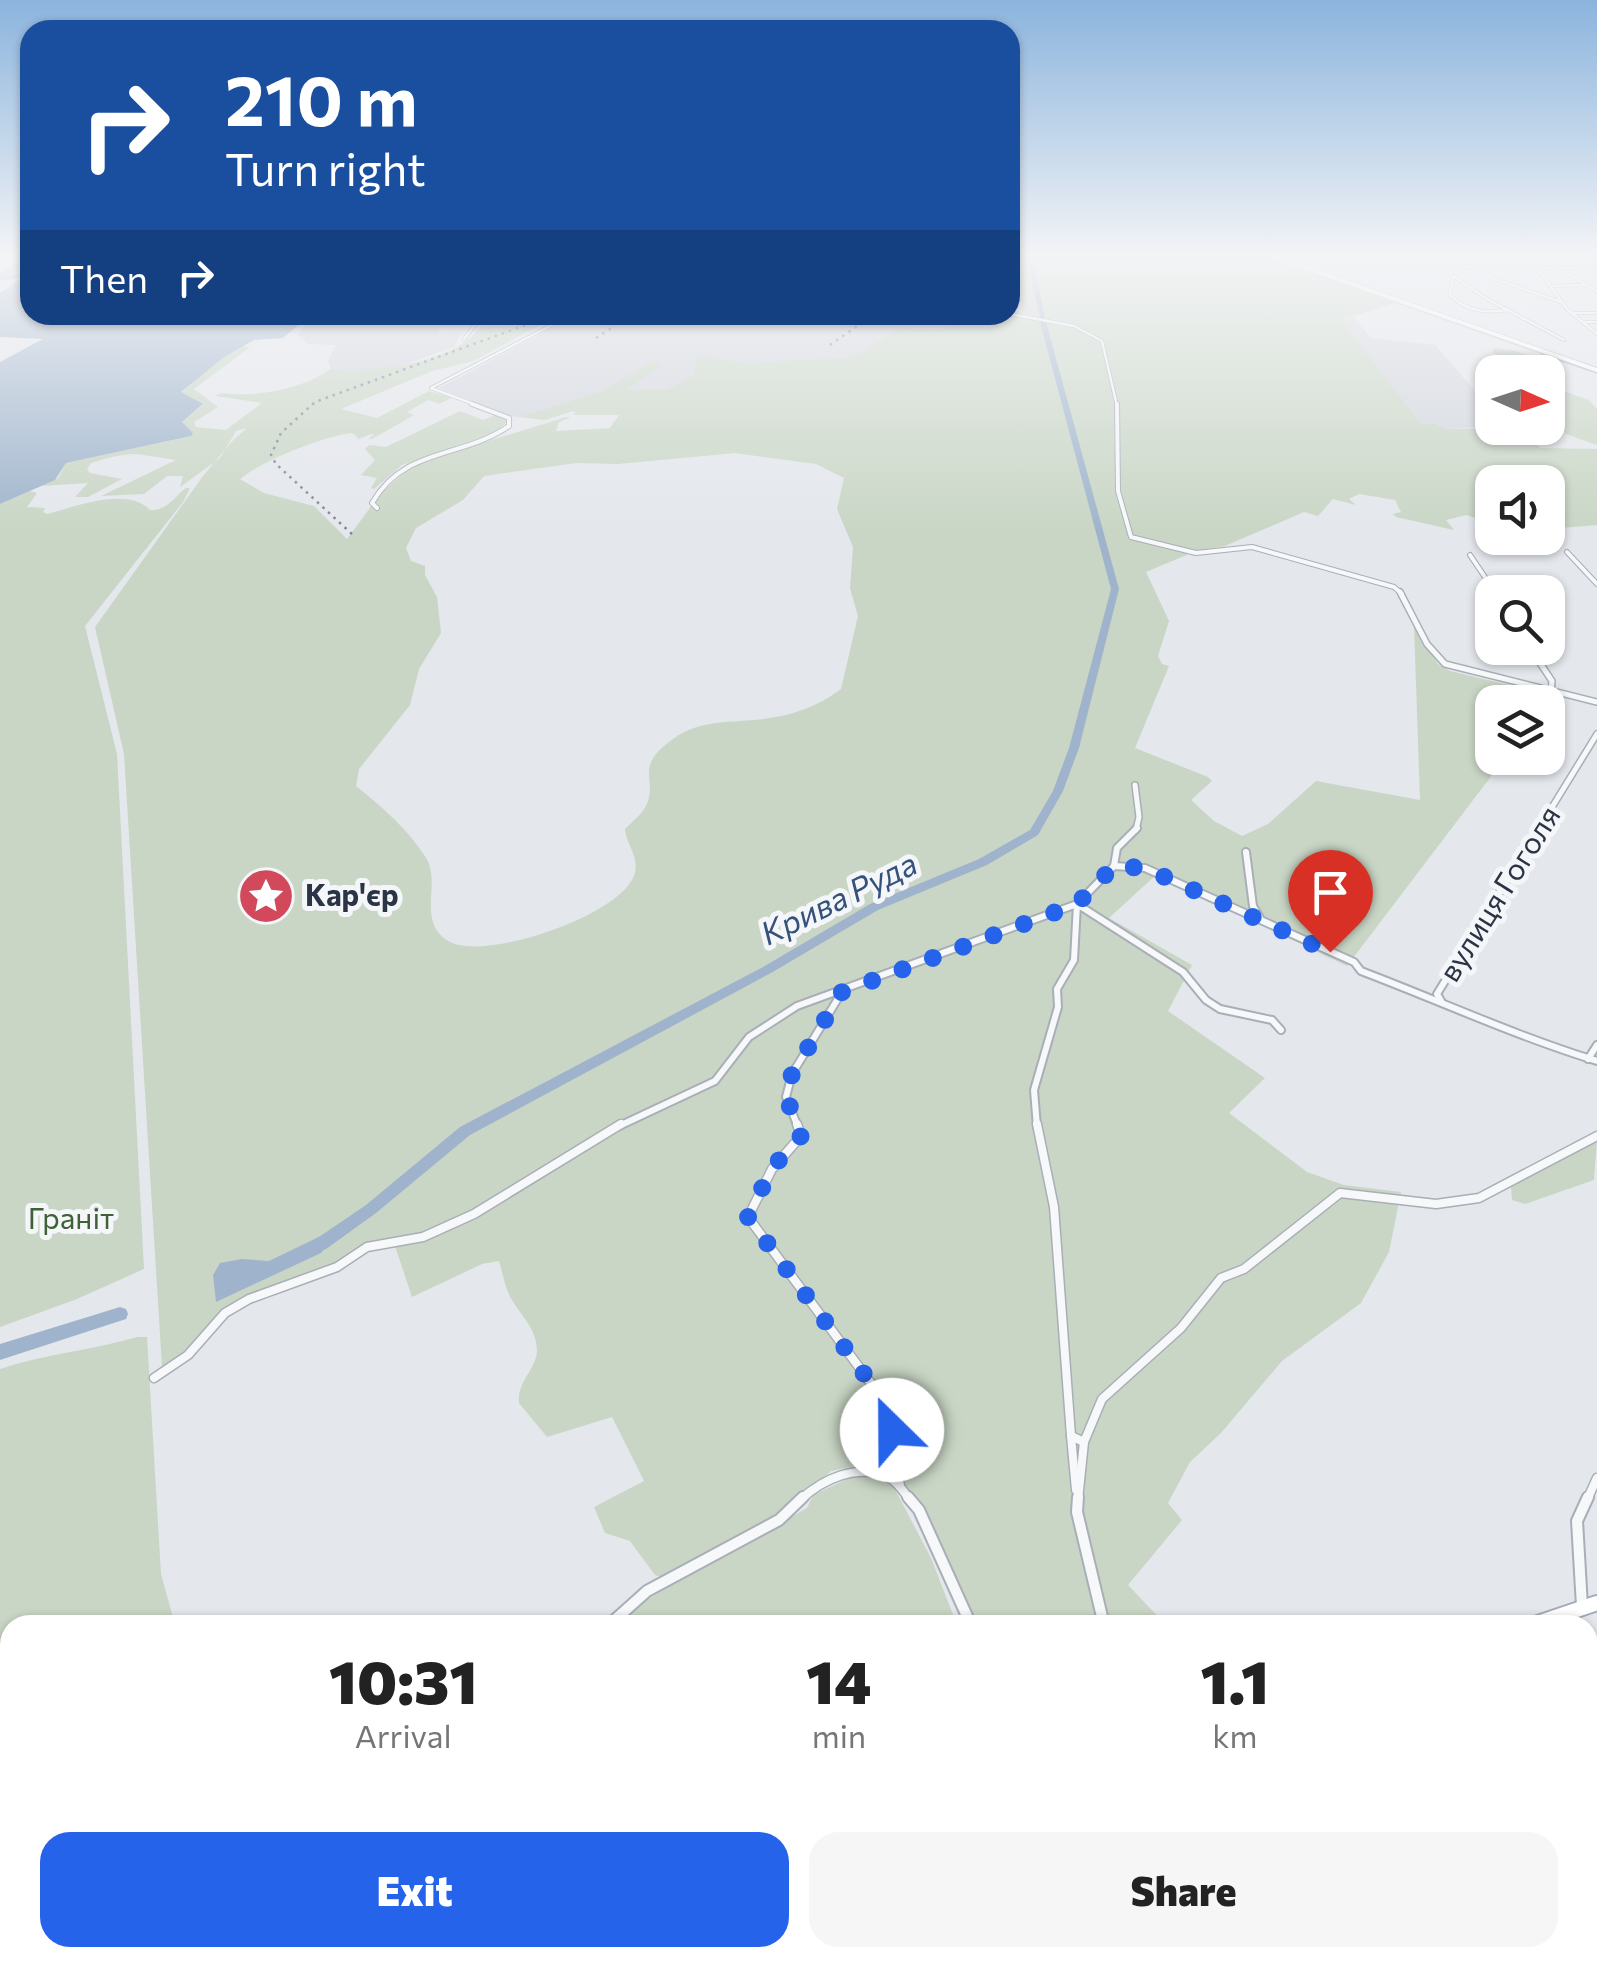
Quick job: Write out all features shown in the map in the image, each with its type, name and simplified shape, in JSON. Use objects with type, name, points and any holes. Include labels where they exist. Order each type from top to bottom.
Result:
[{"type":"main road","points":[[1534,348],[1597,370]]},
{"type":"main road","points":[[1561,1615],[1597,1604]]},
{"type":"street","points":[[377,508],[372,502],[376,494],[402,468],[496,435],[511,422],[431,388],[507,348]]},
{"type":"street","points":[[1103,348],[1116,401],[1117,486],[1131,537],[1196,553],[1256,548],[1398,588],[1427,644],[1445,664],[1527,685]]},
{"type":"street","points":[[1567,552],[1597,584]]},
{"type":"street","points":[[1470,555],[1484,575]]},
{"type":"street","points":[[1565,694],[1597,702]]},
{"type":"street","name":"вулиця Гоголя","points":[[1441,1001],[1436,994],[1597,734]]},
{"type":"street","points":[[154,1378],[188,1355],[225,1313],[249,1299],[337,1267],[385,1241],[423,1237],[474,1214],[625,1122],[715,1080],[749,1037],[797,1006],[1077,904],[1114,866],[1121,840],[1136,830],[1139,823],[1135,785]]},
{"type":"street","points":[[1246,852],[1253,906],[1260,919]]},
{"type":"street","points":[[1114,866],[1145,868],[1354,962],[1361,971],[1441,1001],[1517,1036],[1593,1060],[1597,1045]]},
{"type":"street","points":[[1077,904],[1184,972],[1206,1000],[1220,1009],[1272,1020],[1281,1030]]},
{"type":"street","points":[[1077,904],[1076,961],[1072,976],[1057,989],[1058,1007],[1034,1090],[1038,1133],[1054,1208],[1077,1512],[1102,1615]]},
{"type":"street","points":[[842,992],[792,1074],[786,1096],[801,1136],[772,1168],[748,1217],[887,1405],[900,1486]]},
{"type":"street","points":[[1077,1512],[1084,1442],[1102,1399],[1181,1328],[1221,1278],[1244,1269],[1340,1193],[1436,1204],[1479,1198],[1597,1136]]},
{"type":"street","points":[[1071,1436],[1084,1442]]},
{"type":"street","points":[[620,1615],[647,1591],[779,1520],[832,1476],[873,1473],[892,1478],[919,1510],[967,1615]]},
{"type":"street","points":[[1582,1608],[1577,1521],[1597,1478]]},
{"type":"shaded area","points":[[335,348],[452,348],[397,367],[363,371],[331,369],[328,361]]},
{"type":"shaded area","points":[[514,348],[868,348],[853,357],[746,363],[698,355],[694,375],[666,390],[625,390],[652,361],[602,391],[519,417],[439,388]]},
{"type":"shaded area","points":[[1361,348],[1437,348],[1475,391],[1475,427],[1447,429],[1420,423]]},
{"type":"green space","points":[[241,348],[249,348],[194,389],[218,407],[194,422],[196,427],[226,430],[262,403],[215,396],[221,393],[279,390],[307,382],[331,369],[390,367],[433,358],[455,348],[498,348],[473,361],[432,371],[341,409],[377,418],[429,391],[452,398],[439,404],[428,400],[407,412],[414,415],[372,439],[368,439],[374,435],[371,434],[359,439],[352,433],[326,439],[278,457],[240,479],[264,493],[314,506],[347,539],[381,493],[414,464],[566,417],[571,417],[559,422],[556,431],[610,428],[619,415],[572,415],[576,413],[573,411],[545,420],[519,417],[602,391],[652,361],[663,365],[626,390],[666,390],[694,375],[698,355],[746,363],[853,357],[868,348],[1362,348],[1420,423],[1447,429],[1475,429],[1475,445],[1597,449],[1597,525],[1565,528],[1565,465],[1475,465],[1475,518],[1466,515],[1446,520],[1454,530],[1396,517],[1393,514],[1401,512],[1395,500],[1359,494],[1349,499],[1356,505],[1333,499],[1318,516],[1304,512],[1225,546],[1196,551],[1146,572],[1169,621],[1158,656],[1162,664],[1169,666],[1135,748],[1208,777],[1212,781],[1191,800],[1214,821],[1242,836],[1268,824],[1316,781],[1420,800],[1414,625],[1438,664],[1450,671],[1510,685],[1475,685],[1475,775],[1492,775],[1347,966],[1157,874],[1109,918],[1192,965],[1168,1011],[1265,1078],[1229,1113],[1307,1172],[1344,1185],[1401,1192],[1389,1252],[1361,1303],[1282,1361],[1221,1433],[1190,1462],[1168,1503],[1182,1520],[1128,1585],[1156,1615],[960,1615],[935,1550],[900,1482],[883,1465],[869,1463],[831,1471],[771,1522],[664,1578],[655,1575],[630,1541],[605,1533],[594,1507],[644,1481],[612,1417],[547,1437],[519,1403],[521,1388],[536,1358],[536,1343],[510,1296],[499,1261],[482,1264],[412,1297],[392,1237],[362,1247],[343,1264],[247,1301],[173,1364],[162,1367],[124,754],[95,627],[215,462],[180,487],[183,476],[167,476],[144,494],[101,496],[176,460],[134,454],[91,463],[87,469],[90,473],[122,479],[88,497],[75,497],[88,483],[41,486],[58,478],[66,463],[191,436],[182,422],[203,405],[180,394],[212,365]],"holes":[[[247,428],[225,450],[236,431]],[[735,453],[816,464],[844,478],[837,509],[853,547],[850,588],[858,616],[841,689],[814,705],[784,715],[694,728],[661,749],[650,766],[646,806],[625,829],[635,873],[625,889],[607,904],[521,940],[468,946],[450,942],[440,934],[431,914],[432,879],[426,858],[403,828],[356,786],[359,769],[410,705],[419,669],[441,633],[437,597],[425,575],[425,566],[411,561],[406,548],[416,528],[463,500],[484,476],[576,463],[618,464]]]},
{"type":"green space","points":[[1495,348],[1526,355],[1497,355],[1492,352]]},
{"type":"green space","points":[[1565,360],[1597,371],[1597,374]]},
{"type":"green space","points":[[1565,392],[1589,400],[1597,409],[1597,445],[1566,434]]},
{"type":"green space","points":[[460,411],[483,420],[495,415],[508,421],[491,436],[402,465],[374,489],[371,488],[377,478],[361,475],[375,460],[365,449],[369,445],[386,447]]},
{"type":"green space","name":"Граніт","points":[[190,488],[183,502],[85,626],[117,754],[144,1269],[0,1327],[0,504],[30,491],[37,493],[27,507],[45,508],[43,512],[47,514],[115,499],[156,510]]},
{"type":"green space","points":[[1597,1139],[1594,1180],[1525,1204],[1512,1200],[1511,1187]]},
{"type":"green space","points":[[147,1337],[161,1574],[172,1615],[0,1615],[0,1369]]},
{"type":"green space","points":[[860,1473],[890,1480],[931,1558],[953,1615],[626,1615],[807,1508],[813,1495]]},
{"type":"water","points":[[27,348],[241,348],[181,392],[203,404],[182,422],[193,433],[191,436],[66,463],[55,480],[0,504],[0,362]]},
{"type":"water","points":[[327,1233],[334,1236],[321,1253],[216,1302],[213,1275],[220,1263],[242,1259],[269,1261]]},
{"type":"waterway","name":"Крива Руда","points":[[321,1244],[371,1209],[465,1131],[767,970],[874,907],[983,862],[1034,832],[1058,791],[1074,748],[1115,589],[1050,348]]},
{"type":"waterway","points":[[1542,354],[1597,372]]},
{"type":"waterway","points":[[0,1352],[120,1314]]},
{"type":"railway","points":[[352,534],[276,464],[271,455],[281,433],[315,402],[463,348]]},
{"type":"place","name":"Кар'єр","points":[[266,896]]},
{"type":"route","points":[[892,1430],[887,1405],[748,1217],[772,1168],[801,1136],[798,1119],[786,1096],[792,1074],[842,992],[1077,904],[1114,866],[1145,868],[1330,952]]}]
